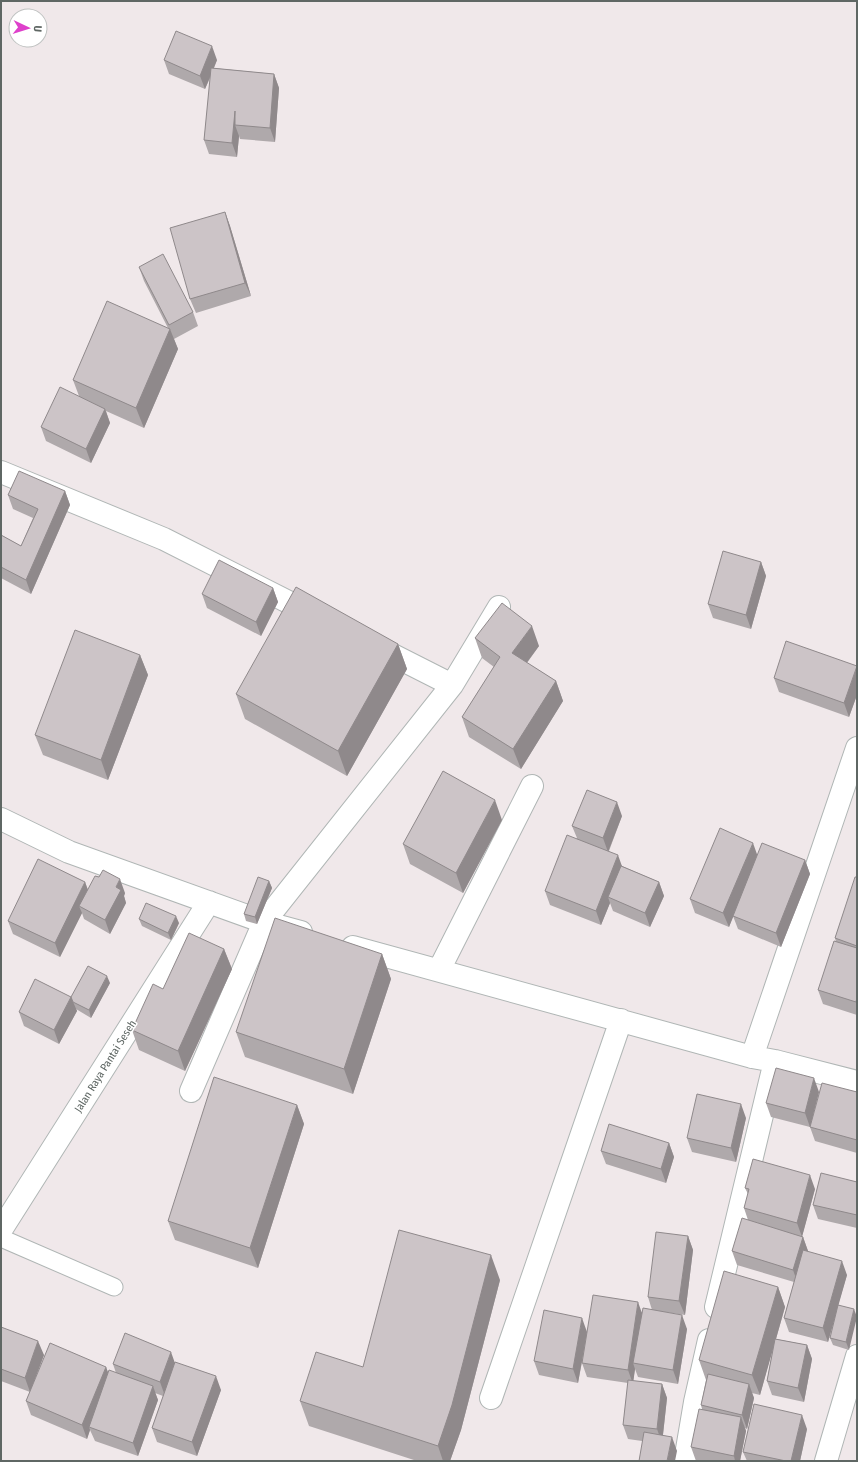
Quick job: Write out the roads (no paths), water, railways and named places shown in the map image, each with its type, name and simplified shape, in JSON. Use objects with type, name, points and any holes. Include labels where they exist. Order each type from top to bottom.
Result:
[{"type":"street","points":[[1,472],[164,539],[335,626]]},
{"type":"street","points":[[191,1091],[264,922],[452,685],[499,608]]},
{"type":"street","points":[[357,637],[452,685]]},
{"type":"street","points":[[752,1057],[857,748]]},
{"type":"street","points":[[439,970],[532,786]]},
{"type":"street","points":[[1,820],[69,852],[264,922],[752,1057],[775,1061],[857,1082]]},
{"type":"street","name":"Jalan Raya Pantai Seseh","points":[[1,1230],[209,902]]},
{"type":"street","points":[[491,1398],[621,1020]]},
{"type":"street","points":[[685,1461],[695,1402],[724,1270],[775,1061]]},
{"type":"street","points":[[826,1461],[857,1356]]},
{"type":"lane","points":[[1,1238],[114,1287]]}]
